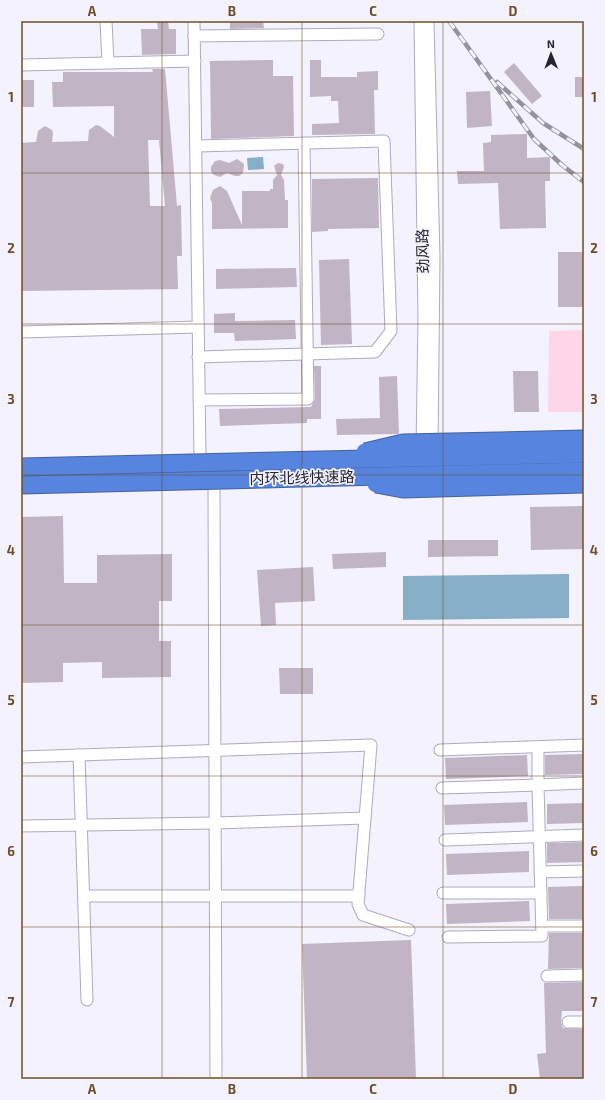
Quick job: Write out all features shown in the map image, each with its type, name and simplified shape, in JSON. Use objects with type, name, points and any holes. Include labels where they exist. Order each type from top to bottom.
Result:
[{"type":"highway","points":[[267,461],[355,454],[403,443],[584,439]]},
{"type":"highway","name":"内环北线快速路","points":[[21,467],[584,454]]},
{"type":"highway","name":"内环北线快速路","points":[[21,485],[584,471]]},
{"type":"highway","points":[[266,479],[356,480],[404,488],[584,484]]},
{"type":"street","points":[[106,21],[108,63]]},
{"type":"street","points":[[194,21],[200,456]]},
{"type":"street","name":"劲风路","points":[[420,21],[428,482],[434,257],[428,21]]},
{"type":"street","points":[[194,36],[378,34]]},
{"type":"street","points":[[21,65],[194,61]]},
{"type":"street","points":[[196,146],[384,141],[391,331],[375,352],[198,357]]},
{"type":"street","points":[[200,400],[308,399],[304,143]]},
{"type":"street","points":[[21,332],[198,327]]},
{"type":"street","points":[[214,486],[216,1079]]},
{"type":"street","points":[[21,757],[371,745],[358,904],[363,915],[409,930]]},
{"type":"street","points":[[440,750],[584,745]]},
{"type":"street","points":[[448,937],[542,936],[541,893],[543,875],[539,837],[538,747]]},
{"type":"street","points":[[79,756],[87,1000]]},
{"type":"street","points":[[442,788],[584,783]]},
{"type":"street","points":[[21,826],[215,823],[365,818]]},
{"type":"street","points":[[445,840],[584,836]]},
{"type":"street","points":[[543,875],[584,871]]},
{"type":"street","points":[[543,875],[584,876]]},
{"type":"street","points":[[443,893],[541,893]]},
{"type":"street","points":[[84,896],[359,896]]},
{"type":"street","points":[[548,926],[584,926]]},
{"type":"street","points":[[547,976],[584,975]]},
{"type":"street","points":[[568,1022],[584,1022]]},
{"type":"shaded area","points":[[584,330],[584,412],[548,412],[549,331]]},
{"type":"water","points":[[263,157],[264,169],[248,170],[247,158]]},
{"type":"water","points":[[569,574],[569,618],[403,620],[403,576]]},
{"type":"building","points":[[157,21],[168,21],[169,29],[176,29],[176,54],[142,55],[141,29],[158,29]]},
{"type":"building","points":[[230,21],[263,21],[264,28],[230,29]]},
{"type":"building","points":[[273,60],[273,76],[293,76],[294,136],[211,139],[210,61]]},
{"type":"building","points":[[310,60],[321,60],[321,77],[357,77],[357,72],[378,71],[378,90],[374,90],[375,134],[312,135],[312,124],[339,123],[338,101],[331,101],[331,96],[310,97]]},
{"type":"building","points":[[514,63],[542,96],[532,104],[504,72]]},
{"type":"building","points":[[152,69],[165,69],[177,206],[181,205],[182,256],[177,256],[178,289],[21,291],[21,143],[36,142],[38,131],[45,126],[52,130],[52,142],[88,141],[89,130],[96,125],[100,126],[114,137],[114,106],[53,107],[52,82],[63,82],[63,72],[153,72]],"holes":[[[148,140],[159,140],[165,206],[150,206]]]},
{"type":"building","points":[[575,77],[584,77],[584,97],[575,97]]},
{"type":"building","points":[[21,80],[34,80],[34,107],[21,107]]},
{"type":"building","points":[[490,91],[492,126],[467,128],[466,92]]},
{"type":"building","points":[[527,134],[527,158],[550,157],[550,181],[545,181],[546,228],[500,229],[498,183],[458,184],[457,171],[484,171],[483,143],[491,142],[491,135]]},
{"type":"building","points":[[237,159],[244,164],[243,173],[239,176],[227,173],[220,177],[211,172],[211,167],[215,161],[220,160],[229,163]]},
{"type":"building","points":[[278,163],[283,164],[284,167],[281,175],[284,180],[285,200],[288,200],[288,228],[212,229],[212,203],[210,198],[213,190],[220,186],[227,191],[242,225],[242,191],[270,191],[270,189],[273,189],[273,180],[277,175],[274,166]]},
{"type":"building","points":[[378,178],[379,228],[328,229],[328,231],[312,232],[312,179]]},
{"type":"building","points":[[558,252],[584,252],[584,307],[558,307]]},
{"type":"building","points":[[349,259],[352,344],[321,345],[319,260]]},
{"type":"building","points":[[296,268],[297,287],[216,289],[216,269]]},
{"type":"building","points":[[235,313],[235,321],[295,320],[296,339],[235,341],[234,333],[214,333],[214,314]]},
{"type":"building","points":[[314,366],[321,366],[321,419],[307,419],[307,423],[220,426],[219,409],[311,407],[315,399]]},
{"type":"building","points":[[513,371],[538,371],[539,412],[514,412]]},
{"type":"building","points":[[397,376],[399,434],[337,435],[336,419],[380,418],[379,377]]},
{"type":"building","points":[[584,506],[584,549],[531,550],[530,507]]},
{"type":"building","points":[[63,516],[64,583],[97,583],[97,555],[172,554],[172,601],[159,601],[159,641],[171,641],[171,677],[102,678],[102,662],[63,663],[63,682],[21,683],[21,517]]},
{"type":"building","points":[[428,540],[498,540],[498,556],[428,557]]},
{"type":"building","points":[[386,552],[386,567],[333,569],[332,554]]},
{"type":"building","points":[[313,567],[315,601],[275,603],[276,625],[261,626],[257,570]]},
{"type":"building","points":[[279,668],[313,668],[313,694],[280,694]]},
{"type":"building","points":[[584,754],[584,774],[545,775],[545,755]]},
{"type":"building","points":[[527,755],[528,776],[446,779],[445,758]]},
{"type":"building","points":[[527,802],[528,822],[445,825],[444,805]]},
{"type":"building","points":[[584,803],[584,823],[547,824],[547,804]]},
{"type":"building","points":[[584,842],[584,862],[547,863],[547,843]]},
{"type":"building","points":[[529,851],[529,872],[447,875],[446,854]]},
{"type":"building","points":[[584,886],[584,919],[549,919],[548,887]]},
{"type":"building","points":[[529,901],[530,921],[447,924],[446,904]]},
{"type":"building","points":[[549,933],[584,933],[584,968],[548,969]]},
{"type":"building","points":[[411,940],[416,1079],[307,1079],[302,944]]},
{"type":"building","points":[[584,982],[584,1011],[562,1011],[561,1022],[563,1028],[584,1029],[584,1079],[540,1079],[537,1054],[546,1053],[544,983]]},
{"type":"railway","points":[[449,21],[534,139],[562,165],[584,182]]},
{"type":"railway","points":[[497,82],[543,123],[584,149]]}]
